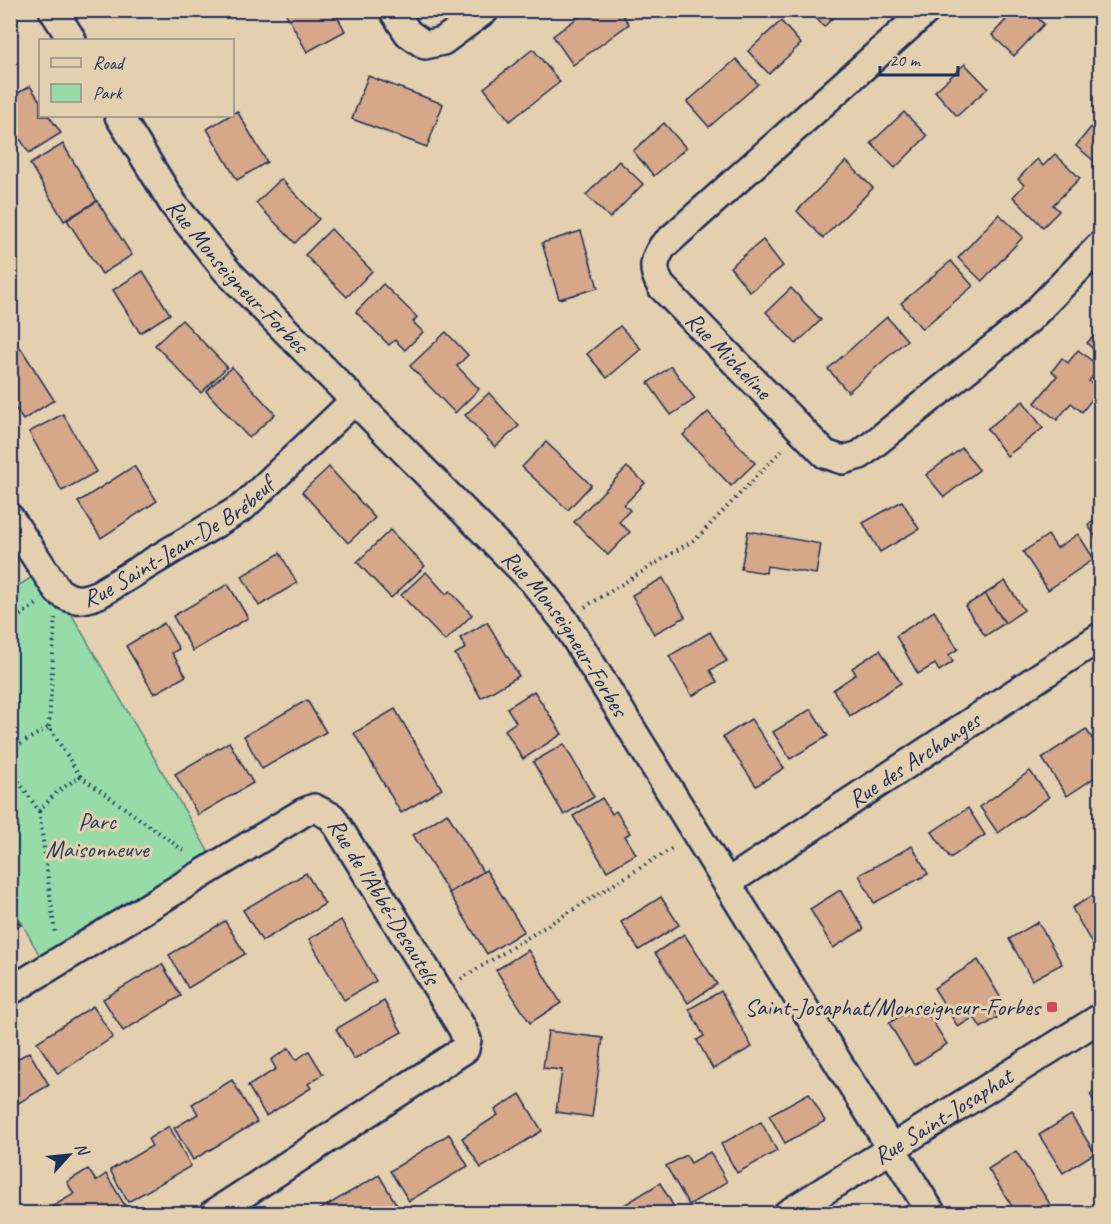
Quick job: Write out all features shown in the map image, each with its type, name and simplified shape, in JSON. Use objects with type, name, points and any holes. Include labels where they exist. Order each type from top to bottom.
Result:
[{"type":"street","points":[[53,10],[71,39]]},
{"type":"street","points":[[393,10],[408,33],[425,45],[443,41],[485,10]]},
{"type":"street","name":"Rue Micheline","points":[[927,10],[663,246],[653,264],[655,275],[661,286],[825,454],[834,459],[852,459],[860,455],[1028,320],[1101,246]]},
{"type":"street","name":"Rue Monseigneur-Forbes","points":[[120,117],[174,205],[227,271],[533,581],[564,620],[932,1214]]},
{"type":"street","name":"Rue Saint-Jean-De Brébeuf","points":[[10,518],[58,591],[69,599],[82,600],[99,594],[243,507],[354,401]]},
{"type":"street","name":"Rue des Archanges","points":[[727,883],[1101,637]]},
{"type":"street","name":"Rue de l'Abbé-Desautels","points":[[10,991],[304,812],[314,808],[332,817],[465,1034],[467,1040],[465,1049],[213,1214]]},
{"type":"street","name":"Rue Saint-Josaphat","points":[[787,1214],[1101,1018]]},
{"type":"path","points":[[564,620],[697,538],[801,430]]},
{"type":"path","points":[[58,591],[49,727],[80,776],[209,869]]},
{"type":"path","points":[[10,750],[49,727]]},
{"type":"path","points":[[10,769],[39,811],[59,962]]},
{"type":"path","points":[[39,811],[57,792],[80,776]]},
{"type":"path","points":[[440,992],[696,834]]},
{"type":"green space","name":"Parc Maisonneuve","points":[[43,570],[58,591],[216,865],[47,969],[11,903],[10,591]]},
{"type":"building","points":[[284,10],[334,10],[345,31],[307,52]]},
{"type":"building","points":[[588,10],[619,10],[629,24],[573,65],[553,36]]},
{"type":"building","points":[[809,10],[840,10],[824,27]]},
{"type":"building","points":[[1015,10],[1029,10],[1044,24],[1014,56],[992,35]]},
{"type":"building","points":[[781,21],[801,44],[769,74],[748,51]]},
{"type":"building","points":[[533,49],[560,82],[510,121],[484,88]]},
{"type":"building","points":[[736,59],[758,84],[709,127],[687,102]]},
{"type":"building","points":[[965,64],[988,88],[957,116],[935,91]]},
{"type":"building","points":[[368,76],[443,104],[427,147],[352,119]]},
{"type":"building","points":[[30,86],[39,100],[39,117],[50,117],[61,133],[29,153],[10,123],[10,98]]},
{"type":"building","points":[[237,111],[267,162],[237,180],[207,129],[227,117],[234,117],[234,113]]},
{"type":"building","points":[[904,112],[927,136],[895,168],[871,143]]},
{"type":"building","points":[[1100,116],[1100,163],[1099,165],[1076,146]]},
{"type":"building","points":[[664,123],[686,148],[654,176],[633,151]]},
{"type":"building","points":[[63,144],[97,201],[64,221],[30,164]]},
{"type":"building","points":[[1055,154],[1080,178],[1053,205],[1059,211],[1043,227],[1013,197],[1024,185],[1018,179],[1037,159],[1043,166]]},
{"type":"building","points":[[619,161],[643,184],[610,218],[586,195]]},
{"type":"building","points":[[846,161],[873,188],[823,238],[797,211]]},
{"type":"building","points":[[281,179],[319,219],[295,243],[256,203]]},
{"type":"building","points":[[97,201],[132,255],[102,274],[67,220]]},
{"type":"building","points":[[999,214],[1023,237],[982,281],[958,258]]},
{"type":"building","points":[[331,229],[372,271],[347,297],[305,255]]},
{"type":"building","points":[[581,231],[598,288],[559,299],[542,243]]},
{"type":"building","points":[[763,240],[783,266],[750,292],[730,267]]},
{"type":"building","points":[[951,261],[973,286],[922,329],[901,303]]},
{"type":"building","points":[[143,271],[170,314],[140,333],[113,290]]},
{"type":"building","points":[[383,284],[417,317],[413,322],[423,332],[405,350],[395,340],[389,345],[356,312]]},
{"type":"building","points":[[791,288],[821,320],[796,344],[766,312]]},
{"type":"building","points":[[887,317],[907,340],[848,392],[828,369]]},
{"type":"building","points":[[182,320],[227,367],[201,393],[155,345]]},
{"type":"building","points":[[620,326],[641,349],[607,378],[587,354]]},
{"type":"building","points":[[1100,329],[1100,356],[1087,343]]},
{"type":"building","points":[[446,332],[468,355],[457,366],[479,389],[455,413],[410,366]]},
{"type":"building","points":[[20,347],[54,400],[23,420],[10,400],[10,353]]},
{"type":"building","points":[[1078,350],[1100,367],[1089,381],[1100,389],[1082,412],[1071,403],[1057,420],[1035,403],[1057,376],[1052,371],[1062,358],[1068,363]]},
{"type":"building","points":[[671,366],[695,399],[671,415],[648,383]]},
{"type":"building","points":[[232,367],[275,414],[249,438],[206,391]]},
{"type":"building","points":[[489,393],[519,426],[495,447],[465,415]]},
{"type":"building","points":[[1023,401],[1043,428],[1007,456],[987,429]]},
{"type":"building","points":[[708,412],[755,463],[731,486],[683,435]]},
{"type":"building","points":[[63,414],[96,472],[62,491],[29,432]]},
{"type":"building","points":[[546,442],[591,485],[568,510],[522,467]]},
{"type":"building","points":[[962,448],[979,470],[944,497],[926,475]]},
{"type":"building","points":[[134,466],[157,501],[101,538],[78,502]]},
{"type":"building","points":[[329,467],[375,518],[348,543],[302,492]]},
{"type":"building","points":[[627,467],[645,483],[624,505],[630,510],[619,522],[630,532],[608,555],[574,522]]},
{"type":"building","points":[[902,501],[919,529],[880,552],[863,523]]},
{"type":"building","points":[[1100,517],[1100,544],[1088,525]]},
{"type":"building","points":[[390,530],[425,566],[391,598],[357,562]]},
{"type":"building","points":[[748,531],[821,544],[816,574],[767,566],[766,573],[741,569]]},
{"type":"building","points":[[1078,534],[1094,559],[1048,590],[1023,552],[1048,535],[1057,548]]},
{"type":"building","points":[[280,553],[297,583],[259,606],[242,576]]},
{"type":"building","points":[[426,572],[446,594],[450,591],[472,615],[445,641],[401,595]]},
{"type":"building","points":[[663,578],[685,617],[654,634],[632,595]]},
{"type":"building","points":[[1005,581],[1024,610],[1005,623],[985,594]]},
{"type":"building","points":[[228,584],[248,618],[193,651],[173,616]]},
{"type":"building","points":[[985,594],[1005,623],[985,636],[965,606]]},
{"type":"building","points":[[934,611],[958,649],[949,655],[953,662],[939,671],[935,664],[918,674],[896,636]]},
{"type":"building","points":[[487,622],[519,676],[481,698],[455,654],[466,648],[460,638]]},
{"type":"building","points":[[164,623],[179,649],[172,653],[186,676],[154,694],[126,646]]},
{"type":"building","points":[[710,632],[727,661],[710,670],[717,682],[692,696],[669,656]]},
{"type":"building","points":[[880,650],[901,683],[850,716],[833,690],[856,674],[852,668]]},
{"type":"building","points":[[534,691],[562,734],[523,759],[505,730],[516,722],[507,708]]},
{"type":"building","points":[[307,700],[326,732],[262,769],[244,736]]},
{"type":"building","points":[[395,709],[442,789],[401,813],[354,733]]},
{"type":"building","points":[[811,709],[828,736],[790,759],[773,732]]},
{"type":"building","points":[[751,719],[784,768],[756,786],[723,737]]},
{"type":"building","points":[[1086,729],[1100,751],[1100,774],[1067,796],[1042,758]]},
{"type":"building","points":[[229,742],[253,783],[198,815],[175,774]]},
{"type":"building","points":[[564,744],[594,797],[564,815],[533,762]]},
{"type":"building","points":[[1030,771],[1049,797],[998,833],[980,807]]},
{"type":"building","points":[[602,798],[612,814],[616,811],[630,833],[625,836],[636,854],[607,871],[573,816]]},
{"type":"building","points":[[968,808],[985,835],[950,858],[932,832]]},
{"type":"building","points":[[447,813],[483,872],[449,893],[413,835]]},
{"type":"building","points":[[912,846],[928,874],[874,903],[859,875]]},
{"type":"building","points":[[486,870],[524,931],[487,954],[449,893]]},
{"type":"building","points":[[306,873],[325,904],[262,941],[243,910]]},
{"type":"building","points":[[840,890],[864,929],[833,948],[810,909]]},
{"type":"building","points":[[1100,891],[1100,946],[1095,949],[1072,908]]},
{"type":"building","points":[[661,897],[679,925],[639,950],[621,922]]},
{"type":"building","points":[[10,908],[21,925],[10,932]]},
{"type":"building","points":[[341,920],[376,981],[344,1000],[309,939]]},
{"type":"building","points":[[225,921],[245,954],[188,988],[169,955]]},
{"type":"building","points":[[1038,922],[1062,964],[1032,980],[1009,939]]},
{"type":"building","points":[[684,934],[717,984],[688,1003],[655,953]]},
{"type":"building","points":[[528,950],[561,1003],[530,1023],[496,970]]},
{"type":"building","points":[[978,960],[1002,1000],[991,1007],[998,1017],[981,1028],[974,1017],[958,1027],[934,988]]},
{"type":"building","points":[[162,964],[181,996],[123,1031],[103,999]]},
{"type":"building","points":[[721,991],[752,1047],[713,1069],[697,1040],[704,1036],[689,1009]]},
{"type":"building","points":[[384,1001],[402,1032],[354,1059],[336,1029]]},
{"type":"building","points":[[921,1003],[947,1044],[914,1065],[889,1023]]},
{"type":"building","points":[[93,1006],[113,1037],[58,1074],[37,1042]]},
{"type":"building","points":[[548,1031],[603,1038],[592,1117],[556,1112],[562,1070],[543,1068]]},
{"type":"building","points":[[289,1048],[296,1060],[309,1051],[323,1074],[308,1084],[311,1088],[266,1116],[248,1086],[276,1069],[271,1060]]},
{"type":"building","points":[[29,1052],[49,1085],[10,1108],[10,1063]]},
{"type":"building","points":[[232,1080],[257,1122],[193,1160],[174,1128],[198,1114],[192,1104]]},
{"type":"building","points":[[1100,1088],[1100,1113],[1090,1094]]},
{"type":"building","points":[[809,1093],[825,1121],[785,1143],[769,1115]]},
{"type":"building","points":[[520,1094],[542,1131],[481,1168],[462,1138],[498,1115],[495,1110]]},
{"type":"building","points":[[1071,1115],[1095,1153],[1063,1173],[1039,1135]]},
{"type":"building","points":[[761,1122],[777,1151],[737,1173],[721,1144]]},
{"type":"building","points":[[169,1126],[191,1166],[128,1202],[110,1170],[152,1146],[148,1139]]},
{"type":"building","points":[[449,1134],[468,1166],[409,1201],[390,1171]]},
{"type":"building","points":[[1016,1151],[1050,1204],[1035,1214],[1017,1214],[988,1169]]},
{"type":"building","points":[[710,1152],[727,1182],[689,1205],[666,1166],[686,1155],[691,1163]]},
{"type":"building","points":[[88,1169],[96,1181],[106,1174],[129,1212],[51,1214],[48,1209],[74,1194],[67,1182]]},
{"type":"building","points":[[379,1175],[401,1212],[314,1214],[314,1213]]},
{"type":"building","points":[[660,1183],[677,1212],[625,1214],[621,1207]]},
{"type":"place","name":"Saint-Josaphat/Monseigneur-Forbes","points":[[1052,1007]]}]
